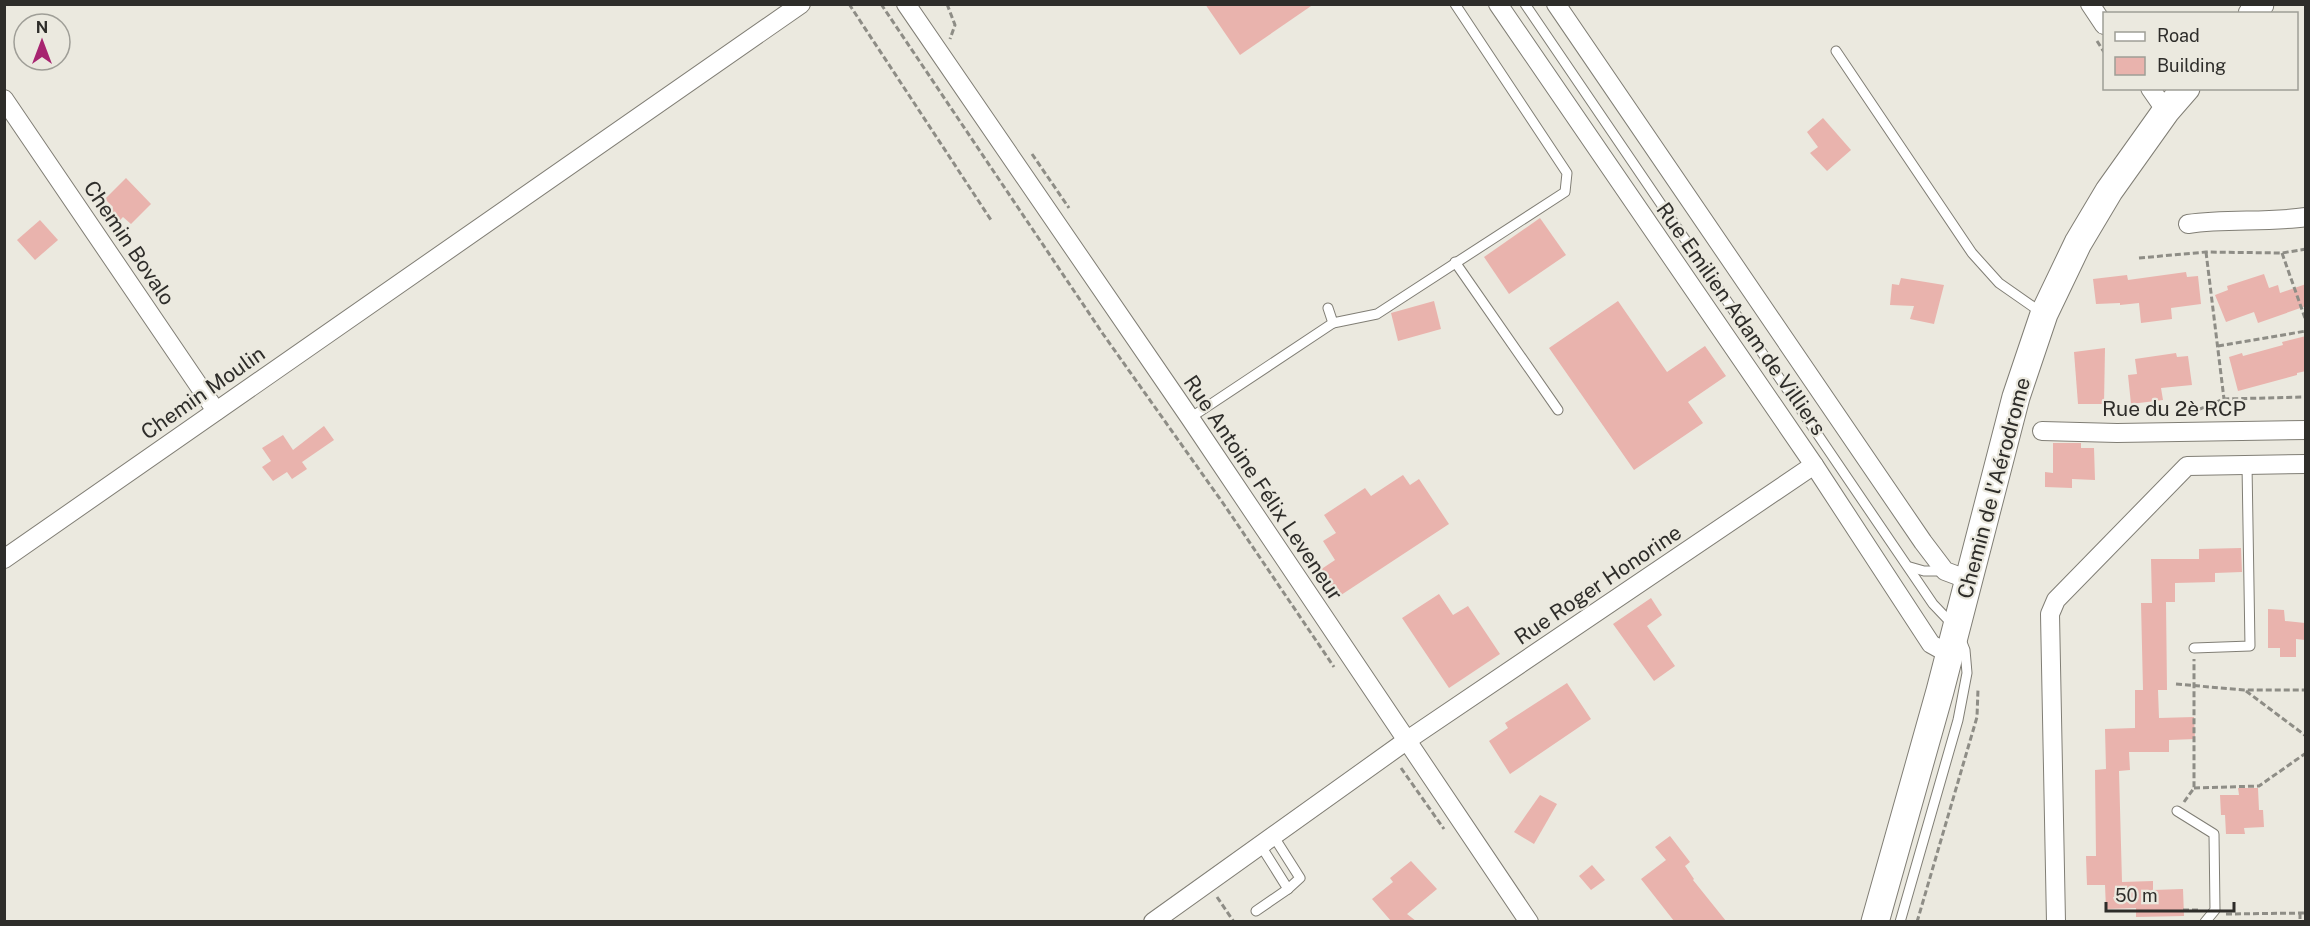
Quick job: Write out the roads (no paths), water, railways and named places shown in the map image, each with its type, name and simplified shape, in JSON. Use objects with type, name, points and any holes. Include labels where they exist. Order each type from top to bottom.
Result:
[{"type":"main road","name":"Chemin de l'Aérodrome","points":[[1875,921],[1956,628],[1957,575],[2044,314],[2079,243],[2109,191],[2166,111],[2184,90]]},
{"type":"street","name":"Chemin Moulin","points":[[4,559],[801,4]]},
{"type":"street","name":"Rue Antoine Félix Leveneur","points":[[906,4],[1190,418],[1529,921]]},
{"type":"street","name":"Rue Emilien Adam de Villiers","points":[[1498,4],[1815,465],[1931,644],[1949,654]]},
{"type":"street","name":"Rue Emilien Adam de Villiers","points":[[1556,4],[1854,441],[1957,575]]},
{"type":"street","points":[[2090,4],[2103,24]]},
{"type":"street","points":[[2151,90],[2166,111]]},
{"type":"street","name":"Chemin Bovalo","points":[[4,99],[216,411]]},
{"type":"street","points":[[2188,224],[2213,220],[2279,221],[2306,217]]},
{"type":"street","name":"Rue du 2è RCP","points":[[2042,431],[2117,433],[2306,430]]},
{"type":"street","points":[[2056,921],[2050,614],[2056,600],[2179,471],[2187,466],[2306,464]]},
{"type":"street","name":"Rue Roger Honorine","points":[[1406,741],[1815,465]]},
{"type":"street","points":[[1160,920],[1406,741]]},
{"type":"lane","points":[[1190,418],[1333,323],[1377,314],[1455,261],[1565,192],[1567,173],[1455,4]]},
{"type":"lane","points":[[1525,4],[1933,604],[1956,628],[1965,650],[1966,673],[1960,708],[1900,921]]},
{"type":"lane","points":[[1836,51],[1972,252],[1999,283],[2044,314]]},
{"type":"lane","points":[[1455,261],[1558,410]]},
{"type":"lane","points":[[1328,308],[1333,323]]},
{"type":"lane","points":[[2194,648],[2250,646],[2247,465]]},
{"type":"lane","points":[[1910,567],[1957,575]]},
{"type":"lane","points":[[2177,812],[2214,834],[2215,910],[2208,918]]},
{"type":"lane","points":[[1268,841],[1288,889]]},
{"type":"lane","points":[[1256,911],[1300,878],[1268,841]]}]
